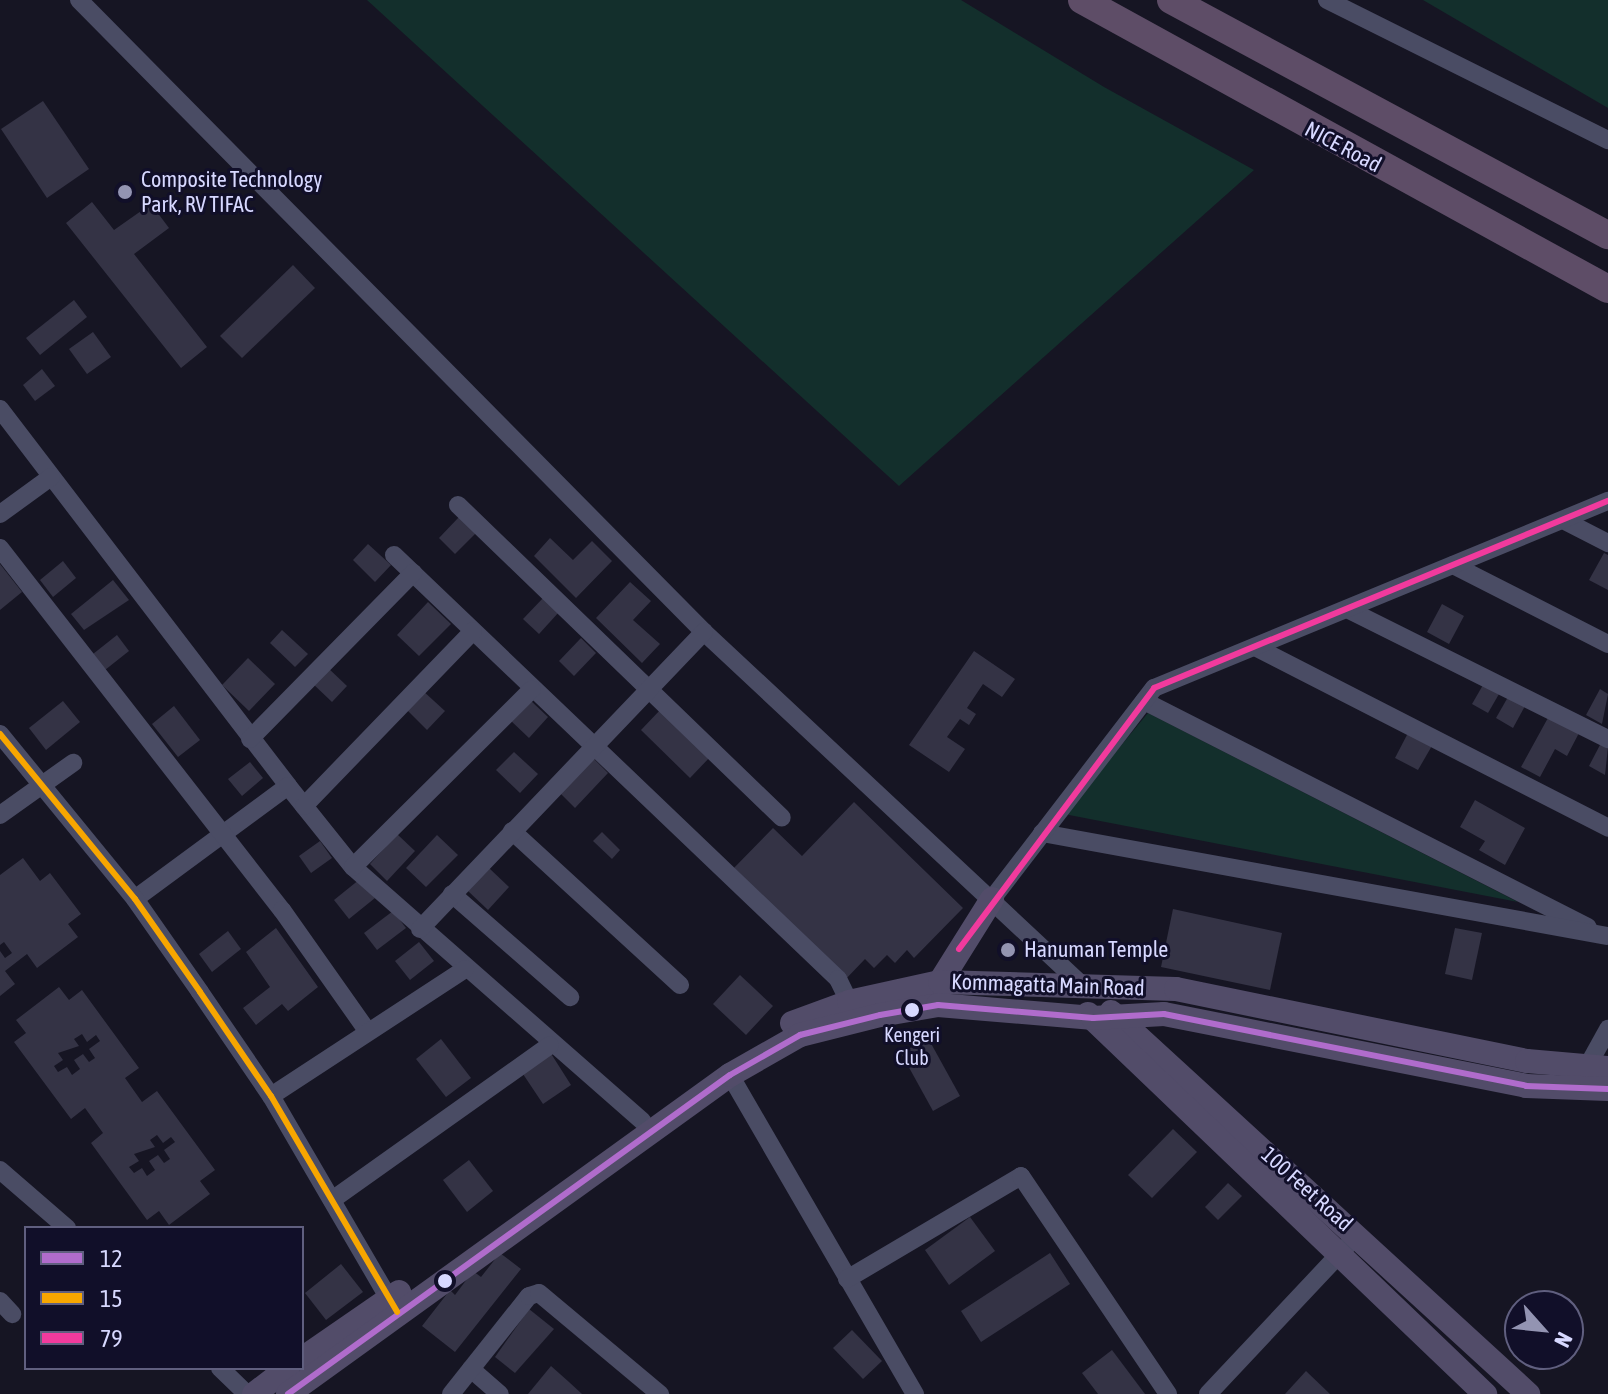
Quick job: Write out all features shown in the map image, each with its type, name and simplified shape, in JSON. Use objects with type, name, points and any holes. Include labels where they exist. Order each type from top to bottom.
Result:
[{"type":"highway","name":"NICE Road","points":[[1082,0],[1608,289]]},
{"type":"highway","points":[[1171,0],[1608,235]]},
{"type":"main road","points":[[939,993],[992,899]]},
{"type":"main road","name":"Kommagatta Main Road","points":[[288,1394],[393,1305],[735,1056],[794,1022],[849,1002],[939,993],[1071,986],[1176,989],[1590,1075],[1608,1089]]},
{"type":"main road","name":"100 Feet Road","points":[[1071,986],[1117,1017],[1528,1394]]},
{"type":"main road","name":"100 Feet Road","points":[[1071,986],[1093,1018],[1485,1394]]},
{"type":"main road","name":"Kommagatta Main Road","points":[[304,1358],[393,1305],[730,1075],[800,1035],[939,993],[1093,1018],[1164,1014],[1526,1086],[1590,1075]]},
{"type":"main road","points":[[254,1394],[285,1370]]},
{"type":"street","points":[[79,0],[704,632],[992,899],[1071,986]]},
{"type":"street","points":[[1327,0],[1608,140]]},
{"type":"street","points":[[1,412],[250,739],[353,867],[550,1045],[642,1121]]},
{"type":"street","points":[[0,514],[51,477]]},
{"type":"street","points":[[992,899],[1154,688],[1608,501]]},
{"type":"street","points":[[458,505],[782,818]]},
{"type":"street","points":[[1563,520],[1608,543]]},
{"type":"street","points":[[0,548],[282,910],[368,1032]]},
{"type":"street","points":[[394,555],[838,979],[849,1002]]},
{"type":"street","points":[[1453,565],[1608,644]]},
{"type":"street","points":[[250,739],[413,573]]},
{"type":"street","points":[[1347,609],[1608,739]]},
{"type":"street","points":[[304,806],[473,631]]},
{"type":"street","points":[[420,929],[704,632]]},
{"type":"street","points":[[1255,647],[1608,828]]},
{"type":"street","points":[[353,867],[532,689]]},
{"type":"street","points":[[1144,701],[1607,937]]},
{"type":"street","points":[[0,734],[135,899],[271,1096],[393,1305]]},
{"type":"street","points":[[0,815],[73,763]]},
{"type":"street","points":[[135,899],[288,786]]},
{"type":"street","points":[[512,831],[680,985]]},
{"type":"street","points":[[1042,833],[1607,937]]},
{"type":"street","points":[[452,894],[570,997]]},
{"type":"street","points":[[271,1096],[465,969]]},
{"type":"street","points":[[1590,1075],[1608,1029]]},
{"type":"street","points":[[332,1200],[550,1045]]},
{"type":"street","points":[[730,1075],[915,1394]]},
{"type":"street","points":[[0,1170],[65,1226]]},
{"type":"street","points":[[847,1279],[1021,1176],[1168,1394]]},
{"type":"street","points":[[1208,1394],[1357,1234]]},
{"type":"street","points":[[451,1394],[529,1296],[539,1293],[660,1394]]},
{"type":"street","points":[[471,1369],[500,1394]]},
{"type":"street","points":[[222,1370],[247,1394]]},
{"type":"green space","points":[[367,0],[961,0],[1104,87],[1254,170],[899,486]]},
{"type":"green space","points":[[1423,0],[1608,0],[1608,108]]},
{"type":"green space","points":[[1148,713],[1518,902],[1064,814]]},
{"type":"building","points":[[43,101],[89,169],[47,198],[1,129]]},
{"type":"building","points":[[92,202],[114,230],[151,204],[169,228],[134,254],[207,347],[181,368],[66,223]]},
{"type":"building","points":[[293,265],[315,288],[242,358],[220,336]]},
{"type":"building","points":[[74,300],[87,317],[40,355],[26,338]]},
{"type":"building","points":[[93,332],[111,357],[87,374],[69,349]]},
{"type":"building","points":[[42,369],[55,386],[35,401],[23,385]]},
{"type":"building","points":[[459,517],[476,533],[455,554],[439,538]]},
{"type":"building","points":[[550,538],[573,560],[592,541],[612,561],[576,598],[534,556]]},
{"type":"building","points":[[368,544],[391,565],[375,582],[353,560]]},
{"type":"building","points":[[1604,553],[1608,555],[1608,590],[1589,580]]},
{"type":"building","points":[[63,561],[76,578],[53,597],[40,580]]},
{"type":"building","points":[[0,564],[22,592],[0,610]]},
{"type":"building","points":[[113,580],[129,600],[84,630],[71,614]]},
{"type":"building","points":[[630,582],[651,601],[633,620],[660,644],[642,663],[596,618]]},
{"type":"building","points":[[544,597],[559,612],[539,634],[523,619]]},
{"type":"building","points":[[428,602],[451,624],[419,656],[397,635]]},
{"type":"building","points":[[1442,604],[1464,616],[1449,644],[1427,632]]},
{"type":"building","points":[[282,630],[308,654],[295,667],[270,643]]},
{"type":"building","points":[[117,635],[129,651],[105,670],[93,654]]},
{"type":"building","points":[[581,638],[596,653],[574,676],[559,661]]},
{"type":"building","points":[[974,651],[1015,679],[1002,697],[983,684],[967,708],[976,714],[969,725],[960,719],[947,737],[965,749],[949,772],[909,745]]},
{"type":"building","points":[[248,658],[275,684],[249,711],[222,685]]},
{"type":"building","points":[[326,666],[347,686],[332,702],[311,682]]},
{"type":"building","points":[[1483,685],[1499,694],[1488,713],[1472,704]]},
{"type":"building","points":[[1600,689],[1608,694],[1602,724],[1586,715]]},
{"type":"building","points":[[422,690],[445,711],[427,730],[405,708]]},
{"type":"building","points":[[1508,697],[1525,706],[1513,728],[1496,718]]},
{"type":"building","points":[[529,699],[548,717],[529,738],[509,719]]},
{"type":"building","points":[[63,701],[80,722],[46,750],[29,728]]},
{"type":"building","points":[[174,706],[200,740],[178,757],[152,724]]},
{"type":"building","points":[[662,708],[711,756],[690,778],[641,730]]},
{"type":"building","points":[[1549,716],[1579,733],[1567,756],[1555,749],[1540,777],[1521,767]]},
{"type":"building","points":[[1409,731],[1433,744],[1418,770],[1395,758]]},
{"type":"building","points":[[1601,743],[1608,747],[1605,775],[1589,766]]},
{"type":"building","points":[[514,752],[538,774],[520,793],[496,770]]},
{"type":"building","points":[[589,754],[608,773],[575,808],[556,789]]},
{"type":"building","points":[[250,762],[263,778],[242,796],[228,779]]},
{"type":"building","points":[[1475,800],[1525,828],[1505,865],[1479,850],[1485,841],[1460,827]]},
{"type":"building","points":[[854,802],[963,908],[914,958],[907,950],[895,963],[887,955],[874,968],[865,959],[843,982],[731,871],[773,828],[802,856]]},
{"type":"building","points":[[602,832],[620,850],[612,859],[593,841]]},
{"type":"building","points":[[397,834],[415,851],[387,881],[370,864]]},
{"type":"building","points":[[437,835],[458,855],[426,887],[406,868]]},
{"type":"building","points":[[320,841],[332,858],[311,873],[299,856]]},
{"type":"building","points":[[23,858],[40,881],[50,873],[81,914],[68,924],[78,937],[37,968],[27,954],[5,971],[15,984],[0,996],[0,951],[5,958],[12,953],[4,942],[0,945],[0,875]]},
{"type":"building","points":[[489,868],[509,887],[488,910],[468,891]]},
{"type":"building","points":[[360,879],[375,898],[349,919],[334,900]]},
{"type":"building","points":[[1173,909],[1282,933],[1270,990],[1161,967]]},
{"type":"building","points":[[393,911],[406,928],[377,950],[364,933]]},
{"type":"building","points":[[276,928],[318,987],[288,1011],[282,1004],[256,1025],[243,1008],[270,987],[246,952]]},
{"type":"building","points":[[1455,928],[1482,933],[1472,980],[1445,974]]},
{"type":"building","points":[[228,931],[241,949],[212,972],[199,954]]},
{"type":"building","points":[[419,942],[434,961],[410,980],[395,961]]},
{"type":"building","points":[[740,975],[773,1006],[746,1035],[713,1004]]},
{"type":"building","points":[[59,987],[69,1000],[82,990],[139,1068],[125,1078],[142,1102],[157,1091],[215,1170],[200,1181],[210,1194],[169,1225],[159,1211],[147,1220],[91,1143],[103,1133],[85,1108],[71,1119],[14,1042],[26,1033],[16,1020]],"holes":[[[82,1034],[87,1042],[96,1035],[100,1041],[89,1049],[95,1058],[89,1062],[83,1054],[74,1060],[80,1069],[72,1075],[67,1067],[58,1072],[54,1066],[63,1060],[58,1053],[79,1046],[74,1039]],[[157,1135],[163,1143],[171,1137],[175,1142],[164,1150],[170,1159],[164,1163],[158,1155],[149,1161],[155,1170],[147,1176],[142,1168],[134,1173],[129,1167],[139,1161],[134,1154],[155,1147],[150,1140]]]},
{"type":"building","points":[[928,1038],[960,1096],[933,1111],[901,1053]]},
{"type":"building","points":[[441,1039],[471,1078],[446,1097],[416,1059]]},
{"type":"building","points":[[550,1052],[571,1085],[543,1104],[521,1071]]},
{"type":"building","points":[[1173,1129],[1197,1152],[1152,1198],[1128,1175]]},
{"type":"building","points":[[469,1160],[493,1191],[467,1212],[443,1180]]},
{"type":"building","points":[[1228,1183],[1242,1196],[1218,1220],[1205,1207]]},
{"type":"building","points":[[970,1217],[995,1251],[949,1285],[925,1250]]},
{"type":"building","points":[[500,1253],[521,1269],[455,1352],[422,1326],[450,1290],[455,1295],[473,1271],[481,1277]]},
{"type":"building","points":[[1050,1253],[1070,1284],[981,1342],[961,1311]]},
{"type":"building","points":[[341,1264],[363,1292],[326,1320],[305,1293]]},
{"type":"building","points":[[529,1309],[554,1329],[515,1373],[495,1357]]},
{"type":"building","points":[[852,1330],[882,1361],[863,1379],[833,1348]]},
{"type":"building","points":[[1112,1350],[1145,1394],[1098,1394],[1082,1373]]},
{"type":"building","points":[[551,1366],[569,1382],[582,1394],[528,1394]]},
{"type":"building","points":[[1306,1371],[1330,1394],[1285,1394]]},
{"type":"transit line","name":"79","points":[[959,949],[1154,688],[1608,501]]},
{"type":"transit line","name":"15","points":[[0,734],[135,899],[200,992],[271,1096],[397,1312]]},
{"type":"transit line","name":"12","points":[[288,1394],[730,1075],[800,1035],[880,1015],[938,1005],[1093,1018],[1164,1014],[1526,1086],[1608,1089]]},
{"type":"place","name":"Composite Technology Park, RV TIFAC","points":[[125,192]]},
{"type":"place","name":"Hanuman Temple","points":[[1008,950]]},
{"type":"place","name":"Kengeri Club","points":[[912,1010]]}]
